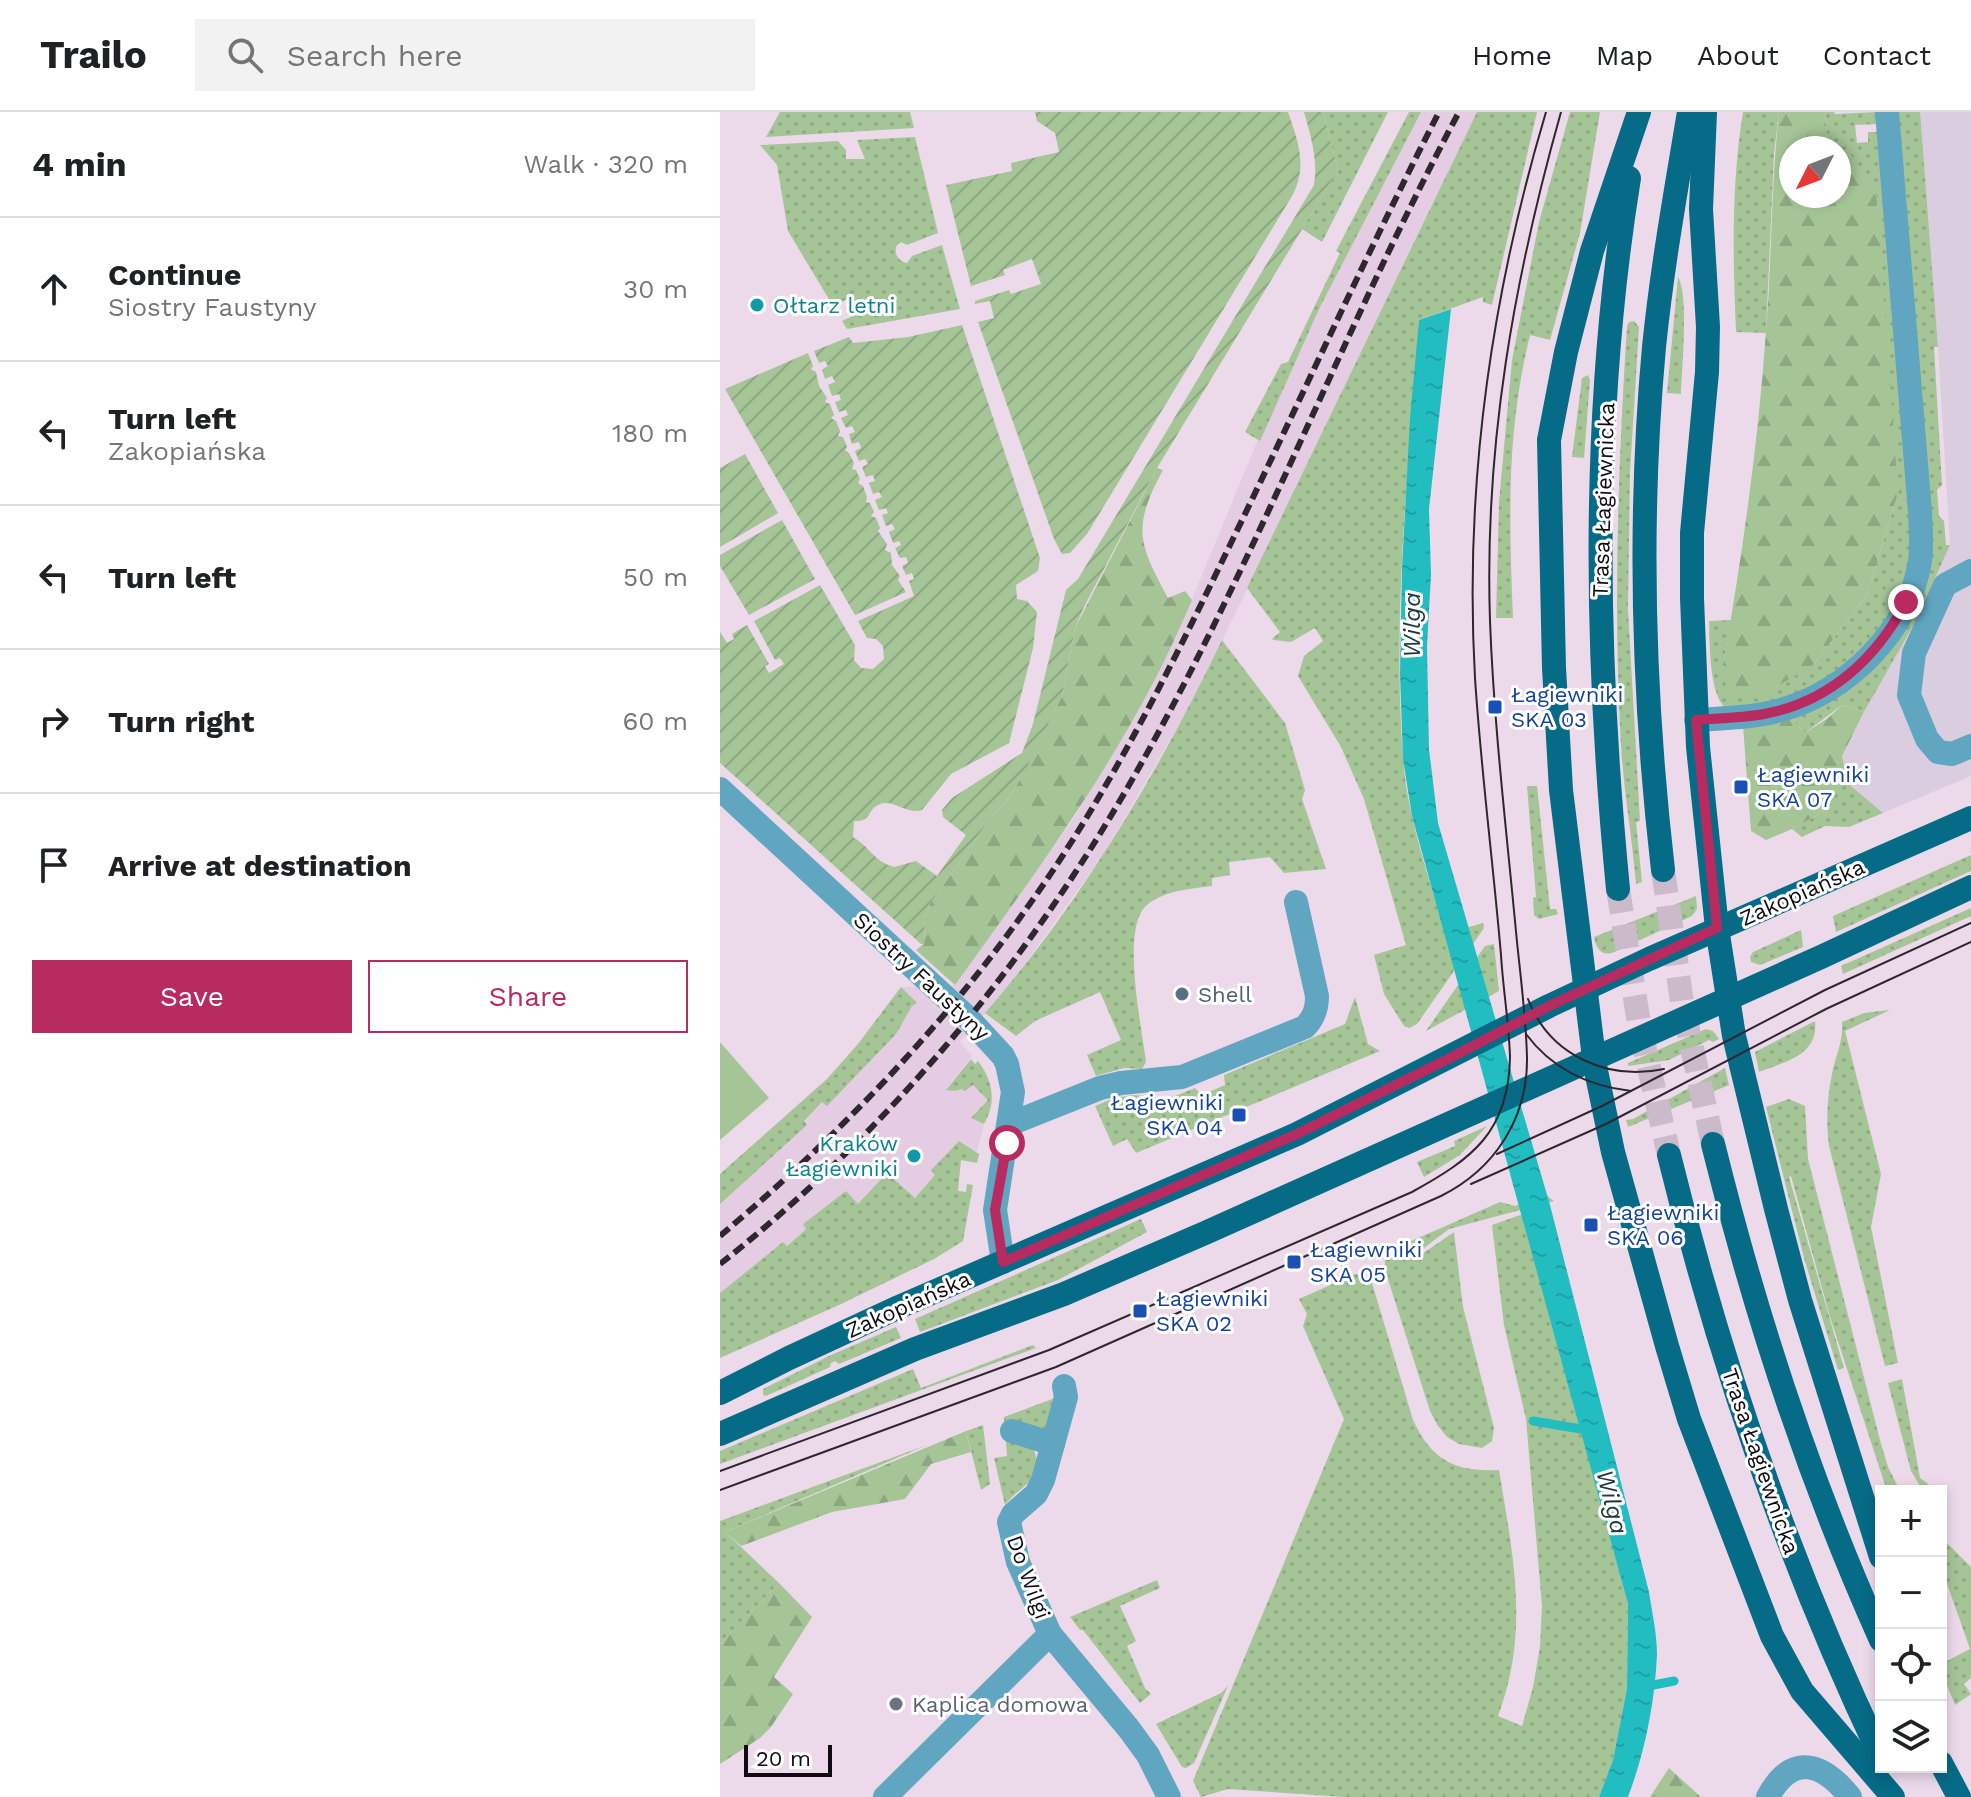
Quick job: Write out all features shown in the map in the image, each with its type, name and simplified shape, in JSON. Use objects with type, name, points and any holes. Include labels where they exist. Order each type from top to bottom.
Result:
[{"type":"main road","name":"Trasa Łagiewnicka","points":[[1618,889],[1601,673],[1600,516],[1617,249],[1639,112]]},
{"type":"main road","points":[[1639,112],[1592,251],[1566,352],[1549,440],[1557,731],[1566,845],[1584,989],[1613,1152],[1689,1419],[1772,1636],[1802,1691],[1893,1797]]},
{"type":"main road","name":"Trasa Łagiewnicka","points":[[1663,870],[1650,740],[1646,479],[1661,285],[1689,112]]},
{"type":"main road","points":[[1705,112],[1701,209],[1708,349],[1692,533],[1696,720],[1717,928],[1727,1000],[1754,1122],[1800,1300],[1875,1538]]},
{"type":"main road","name":"Zakopiańska","points":[[720,1393],[819,1343],[1297,1134],[1584,989],[1971,818]]},
{"type":"main road","name":"Zakopiańska","points":[[720,1434],[915,1349],[1051,1299],[1149,1258],[1595,1060],[1971,887]]},
{"type":"main road","name":"Trasa Łagiewnicka","points":[[1713,1144],[1746,1268],[1795,1424],[1877,1629]]},
{"type":"main road","name":"Trasa Łagiewnicka","points":[[1669,1155],[1724,1357],[1786,1539],[1875,1744]]},
{"type":"main road","points":[[1889,1773],[1900,1797]]},
{"type":"street","points":[[1696,720],[1750,716],[1780,710],[1807,701],[1841,681],[1874,652],[1892,629],[1915,579],[1920,559],[1920,512],[1887,112]]},
{"type":"street","points":[[1971,571],[1945,585],[1914,653],[1909,695],[1927,739],[1938,752],[1952,754],[1971,746]]},
{"type":"street","name":"Siostry Faustyny","points":[[720,789],[904,957],[996,1046],[1007,1064],[1013,1092],[995,1210],[1003,1262]]},
{"type":"street","points":[[1010,1124],[1100,1088],[1182,1077],[1305,1027],[1312,1020],[1317,996],[1296,902]]},
{"type":"street","points":[[1012,1431],[1053,1444],[1066,1397],[1064,1386]]},
{"type":"street","name":"Do Wilgi","points":[[1053,1444],[1040,1487],[1009,1522],[1018,1562],[1050,1634],[1148,1755],[1169,1797]]},
{"type":"street","points":[[885,1797],[1050,1634]]},
{"type":"street","points":[[1772,1789],[1802,1768],[1811,1767],[1825,1771],[1850,1797]]},
{"type":"shaded area","points":[[1420,112],[1477,112],[1196,695],[1103,855],[1009,986],[960,1042],[972,1056],[946,1089],[955,1091],[972,1084],[988,1099],[971,1118],[984,1124],[977,1152],[959,1141],[931,1171],[936,1175],[915,1198],[858,1205],[845,1192],[803,1224],[807,1228],[786,1246],[783,1242],[720,1293],[720,1175],[827,1079],[901,987],[955,985],[1077,814],[1176,638],[1259,437],[1319,309]]},
{"type":"shaded area","points":[[1919,112],[1971,112],[1971,776],[1883,813],[1851,786],[1842,756],[1950,545]]},
{"type":"green space","points":[[780,112],[910,112],[914,128],[766,137]]},
{"type":"green space","points":[[1035,112],[1288,112],[1300,154],[1300,175],[1292,196],[1087,534],[1070,553],[1062,554],[1054,539],[978,322],[994,318],[990,301],[975,304],[975,301],[1009,290],[1011,294],[1041,284],[1032,259],[1003,270],[1005,275],[971,286],[946,185],[1012,171],[1011,163],[1059,152],[1055,133],[1037,121]]},
{"type":"green space","points":[[1304,112],[1323,112],[1338,170],[1157,468],[1084,607],[1075,628],[1062,696],[1026,769],[1013,792],[930,904],[925,918],[924,944],[921,944],[720,763],[720,632],[727,643],[734,639],[732,634],[747,625],[769,664],[765,666],[769,673],[784,664],[780,658],[775,660],[754,621],[820,585],[855,645],[854,660],[861,668],[873,669],[884,659],[883,646],[876,639],[867,638],[858,621],[914,596],[909,581],[914,579],[912,573],[906,575],[902,566],[908,563],[906,557],[900,558],[895,548],[901,545],[899,541],[893,543],[889,532],[895,529],[892,524],[886,526],[882,515],[888,513],[886,508],[879,510],[875,500],[882,497],[879,492],[873,494],[869,483],[875,481],[873,475],[866,477],[862,467],[868,464],[865,459],[859,461],[855,451],[861,448],[859,442],[852,444],[849,434],[855,432],[852,426],[846,428],[841,418],[848,415],[846,410],[839,412],[835,402],[841,400],[839,394],[832,396],[828,385],[835,382],[832,376],[825,379],[822,370],[828,366],[825,361],[819,363],[814,351],[849,337],[853,343],[908,337],[962,325],[1040,558],[1038,571],[1016,585],[1017,599],[1027,601],[1037,612],[1033,648],[1009,743],[951,774],[922,810],[883,803],[874,807],[864,820],[854,821],[853,837],[881,861],[894,867],[916,861],[937,876],[966,835],[943,817],[942,810],[952,798],[1022,753],[1033,724],[1066,590],[1078,579],[1314,185],[1314,157]]},
{"type":"green space","points":[[1323,112],[1388,112],[1322,242],[1302,229],[1338,170]]},
{"type":"green space","points":[[1409,112],[1421,112],[1319,309],[1260,441],[1245,432],[1281,364],[1288,362],[1340,253],[1336,251]]},
{"type":"green space","points":[[1477,112],[1537,112],[1492,305],[1483,302],[1483,297],[1419,320],[1403,538],[1399,648],[1405,779],[1445,934],[1483,923],[1484,928],[1417,1024],[1409,1028],[1404,1026],[1384,994],[1374,955],[1406,945],[1364,799],[1341,747],[1298,676],[1304,656],[1323,641],[1315,628],[1291,642],[1272,639],[1280,632],[1247,588]]},
{"type":"green space","points":[[1570,112],[1600,112],[1580,233],[1550,340],[1530,335],[1522,371],[1511,476],[1513,618],[1496,618],[1499,502],[1512,360],[1539,222]]},
{"type":"green space","points":[[1743,112],[1779,112],[1774,154],[1766,333],[1736,332],[1735,195]]},
{"type":"green space","points":[[1779,112],[1825,112],[1826,136],[1779,136],[1779,208],[1851,208],[1851,155],[1876,190],[1898,493],[1867,595],[1813,665],[1759,697],[1729,697],[1722,670],[1743,544],[1759,416]]},
{"type":"green space","points":[[1825,112],[1877,112],[1878,124],[1855,125],[1857,143],[1868,142],[1868,132],[1879,132],[1912,544],[1904,585],[1878,632],[1828,680],[1769,704],[1725,708],[1713,680],[1709,621],[1731,620],[1722,670],[1813,665],[1867,595],[1898,493],[1851,155],[1851,136],[1826,136]]},
{"type":"green space","points":[[1896,112],[1920,112],[1938,347],[1934,347],[1942,485],[1937,490],[1939,516],[1944,521],[1946,545],[1950,545],[1914,624],[1864,712],[1842,705],[1805,733],[1790,717],[1915,606]]},
{"type":"green space","points":[[915,137],[938,233],[907,245],[901,242],[897,245],[896,254],[907,263],[912,256],[942,245],[960,309],[847,329],[842,321],[855,315],[849,298],[833,306],[788,231],[777,165],[760,145],[838,141],[846,150],[846,159],[865,159],[857,140]]},
{"type":"green space","points":[[1678,277],[1684,316],[1681,394],[1667,393]]},
{"type":"green space","points":[[1634,321],[1639,327],[1630,472],[1628,609],[1640,821],[1636,822],[1642,882],[1636,884],[1621,746],[1617,588],[1627,326]]},
{"type":"green space","points":[[808,353],[813,366],[811,369],[816,372],[819,386],[827,398],[825,402],[830,404],[834,415],[831,418],[836,421],[840,431],[838,436],[843,437],[847,447],[845,450],[854,463],[852,469],[856,470],[860,479],[858,483],[863,486],[867,497],[866,502],[870,503],[874,512],[871,516],[876,518],[880,528],[878,531],[887,544],[885,550],[891,553],[892,565],[906,592],[855,615],[725,389]]},
{"type":"green space","points":[[1588,375],[1584,458],[1572,457],[1582,378]]},
{"type":"green space","points":[[745,454],[778,513],[720,547],[720,468]]},
{"type":"green space","points":[[1157,468],[1163,470],[1146,507],[1143,521],[1145,548],[1168,598],[1185,591],[1192,600],[1169,652],[1115,751],[1053,846],[955,985],[916,950],[924,944],[925,918],[930,904],[1013,792],[1062,696],[1075,628]]},
{"type":"green space","points":[[782,520],[815,579],[749,615],[720,566],[720,555]]},
{"type":"green space","points":[[1222,640],[1285,723],[1305,790],[1302,799],[1326,869],[1284,873],[1270,857],[1229,862],[1230,875],[1212,878],[1212,886],[1170,893],[1147,905],[1139,917],[1134,955],[1146,1062],[1142,1069],[1124,1068],[1096,1076],[1087,1055],[1121,1040],[1100,992],[1035,1021],[1016,1036],[985,1013],[1053,928],[1116,834],[1172,737]]},
{"type":"green space","points":[[1842,705],[1864,712],[1842,756],[1846,772],[1823,812],[1766,840],[1751,831],[1743,726],[1790,717],[1805,733]]},
{"type":"green space","points":[[1846,772],[1851,786],[1883,813],[1849,827],[1825,826],[1802,837],[1792,829],[1823,812]]},
{"type":"green space","points":[[1527,786],[1537,786],[1550,909],[1556,909],[1558,914],[1539,919],[1534,915],[1533,898],[1536,897]]},
{"type":"green space","points":[[1971,855],[1971,871],[1836,932],[1833,916]]},
{"type":"green space","points":[[1696,896],[1697,909],[1692,916],[1612,953],[1604,953],[1597,947],[1594,937]]},
{"type":"green space","points":[[1971,908],[1971,916],[1843,974],[1841,966]]},
{"type":"green space","points":[[1801,930],[1803,947],[1760,965],[1751,962],[1753,952]]},
{"type":"green space","points":[[1494,944],[1499,991],[1426,1031],[1485,946]]},
{"type":"green space","points":[[901,987],[917,1003],[912,1006],[896,1034],[827,1106],[822,1102],[804,1121],[807,1125],[720,1204],[720,1174],[827,1079]]},
{"type":"green space","points":[[1355,997],[1368,1044],[1380,1051],[1136,1153],[1127,1139],[1113,1146],[1095,1106],[1114,1098],[1133,1095],[1170,1098],[1195,1088],[1202,1095],[1225,1085],[1224,1075],[1345,1024]]},
{"type":"green space","points":[[1890,1010],[1845,1031],[1881,1174],[1871,1227],[1898,1363],[1885,1366],[1829,1146],[1827,1119],[1830,1083],[1841,1042],[1842,1022],[1864,1013]]},
{"type":"green space","points":[[1815,1021],[1815,1033],[1806,1049],[1798,1056],[1759,1072],[1755,1052]]},
{"type":"green space","points":[[1706,1029],[1713,1031],[1719,1039],[1709,1040],[1669,1060],[1628,1066],[1628,1063]]},
{"type":"green space","points":[[720,1042],[769,1098],[720,1140]]},
{"type":"green space","points":[[971,1059],[975,1064],[978,1061],[992,1092],[991,1108],[984,1124],[971,1118],[988,1100],[973,1085],[965,1091],[946,1090]]},
{"type":"green space","points":[[1725,1068],[1729,1085],[1628,1127],[1626,1120]]},
{"type":"green space","points":[[1789,1099],[1805,1106],[1808,1159],[1881,1444],[1897,1485],[1885,1485],[1830,1317],[1791,1176],[1844,1368],[1838,1370],[1804,1258],[1766,1107]]},
{"type":"green space","points":[[1487,1126],[1460,1155],[1424,1177],[1417,1162],[1455,1146],[1454,1141]]},
{"type":"green space","points":[[959,1141],[979,1154],[977,1163],[961,1160],[958,1191],[966,1192],[967,1184],[973,1185],[963,1241],[934,1259],[839,1305],[720,1358],[720,1293],[783,1242],[787,1246],[806,1229],[803,1224],[846,1191],[858,1204],[887,1173],[915,1198],[935,1175],[931,1170]]},
{"type":"green space","points":[[1546,1195],[1554,1201],[1449,1229],[1420,1251],[1422,1254],[1454,1232],[1463,1307],[1494,1428],[1492,1441],[1482,1448],[1459,1444],[1447,1437],[1430,1411],[1385,1270],[1385,1256],[1391,1250],[1500,1202],[1515,1206]]},
{"type":"green space","points":[[1523,1214],[1628,1604],[1627,1688],[1613,1760],[1599,1797],[1344,1797],[1228,1789],[1201,1797],[1193,1781],[1344,1419],[1303,1326],[1307,1314],[1299,1299],[1355,1274],[1369,1277],[1372,1283],[1413,1420],[1428,1445],[1457,1466],[1499,1470],[1513,1563],[1516,1623],[1508,1685],[1498,1716],[1522,1726],[1540,1647],[1542,1606],[1526,1419],[1504,1325],[1492,1225]]},
{"type":"green space","points":[[1141,1219],[1147,1232],[1058,1280],[920,1332],[915,1319]]},
{"type":"green space","points":[[896,1327],[901,1338],[839,1364],[835,1361],[830,1367],[763,1395],[763,1389]]},
{"type":"green space","points":[[1033,1345],[1036,1348],[720,1464],[720,1451],[913,1369],[921,1388]]},
{"type":"green space","points":[[1902,1379],[1920,1478],[1929,1485],[1919,1485],[1911,1471],[1888,1383]]},
{"type":"green space","points":[[1055,1398],[1046,1428],[1033,1449],[1037,1459],[1034,1474],[1005,1505],[994,1458],[1007,1456],[1004,1417]]},
{"type":"green space","points":[[983,1425],[990,1484],[981,1490],[966,1431]]},
{"type":"green space","points":[[966,1431],[971,1452],[931,1464],[905,1499],[832,1512],[741,1546],[725,1532]]},
{"type":"green space","points":[[927,1445],[725,1532],[779,1583],[720,1644],[720,1521]]},
{"type":"green space","points":[[1947,1543],[1971,1567],[1971,1678],[1964,1684],[1971,1694],[1955,1705],[1947,1686],[1947,1661],[1970,1649],[1947,1584]]},
{"type":"green space","points":[[1157,1580],[1160,1588],[1120,1606],[1136,1641],[1127,1646],[1145,1688],[1151,1694],[1140,1703],[1070,1617]]},
{"type":"green space","points":[[779,1583],[812,1617],[774,1677],[793,1694],[760,1738],[720,1764],[720,1644]]},
{"type":"green space","points":[[1228,1686],[1194,1763],[1182,1767],[1156,1724],[1221,1693]]},
{"type":"green space","points":[[1669,1768],[1701,1797],[1650,1797]]},
{"type":"water","name":"Wilga","points":[[1451,309],[1429,509],[1429,749],[1438,823],[1550,1205],[1649,1592],[1657,1646],[1656,1672],[1644,1745],[1628,1797],[1599,1797],[1613,1760],[1627,1688],[1628,1604],[1412,816],[1403,759],[1400,674],[1402,568],[1419,320]]},
{"type":"waterway","points":[[1533,1421],[1593,1431]]},
{"type":"waterway","points":[[1643,1687],[1674,1681]]},
{"type":"tunnel","points":[[1663,870],[1682,1002],[1713,1144]]},
{"type":"tunnel","points":[[1618,889],[1639,1024],[1669,1155]]},
{"type":"tram line","points":[[720,1471],[1049,1350],[1412,1192],[1469,1155],[1494,1124],[1503,1105],[1510,1057],[1475,678],[1474,534],[1478,463],[1496,321],[1510,251],[1546,112]]},
{"type":"tram line","points":[[720,1490],[1056,1367],[1441,1196],[1477,1171],[1505,1139],[1522,1101],[1527,1057],[1492,661],[1489,556],[1492,491],[1497,427],[1516,300],[1561,112]]},
{"type":"tram line","points":[[1497,1154],[1602,1106],[1825,990],[1971,923]]},
{"type":"tram line","points":[[1471,1184],[1606,1124],[1826,1009],[1971,942]]},
{"type":"tram line","points":[[1528,999],[1550,1035],[1582,1060],[1622,1071],[1664,1069]]},
{"type":"tram line","points":[[1526,1034],[1547,1057],[1572,1074],[1600,1085],[1631,1091]]},
{"type":"railway","points":[[720,1236],[805,1161],[923,1039],[995,951],[1086,819],[1185,638],[1439,112]]},
{"type":"railway","points":[[720,1264],[837,1161],[945,1047],[1041,923],[1084,858],[1125,792],[1214,625],[1374,282],[1459,112]]},
{"type":"place","name":"Ołtarz letni","points":[[757,305]]},
{"type":"place","name":"Łagiewniki SKA 03","points":[[1495,707]]},
{"type":"place","name":"Łagiewniki SKA 07","points":[[1741,787]]},
{"type":"place","name":"Shell","points":[[1182,994]]},
{"type":"place","name":"Łagiewniki SKA 04","points":[[1239,1115]]},
{"type":"place","name":"Kraków Łagiewniki","points":[[914,1156]]},
{"type":"place","name":"Łagiewniki SKA 06","points":[[1591,1225]]},
{"type":"place","name":"Łagiewniki SKA 05","points":[[1294,1262]]},
{"type":"place","name":"Łagiewniki SKA 02","points":[[1140,1311]]},
{"type":"place","name":"Kaplica domowa","points":[[896,1704]]},
{"type":"route","points":[[1007,1143],[995,1210],[1003,1262],[1297,1134],[1549,1006],[1717,928],[1696,720],[1764,714],[1819,695],[1853,672],[1874,652],[1892,629],[1906,602]]}]
